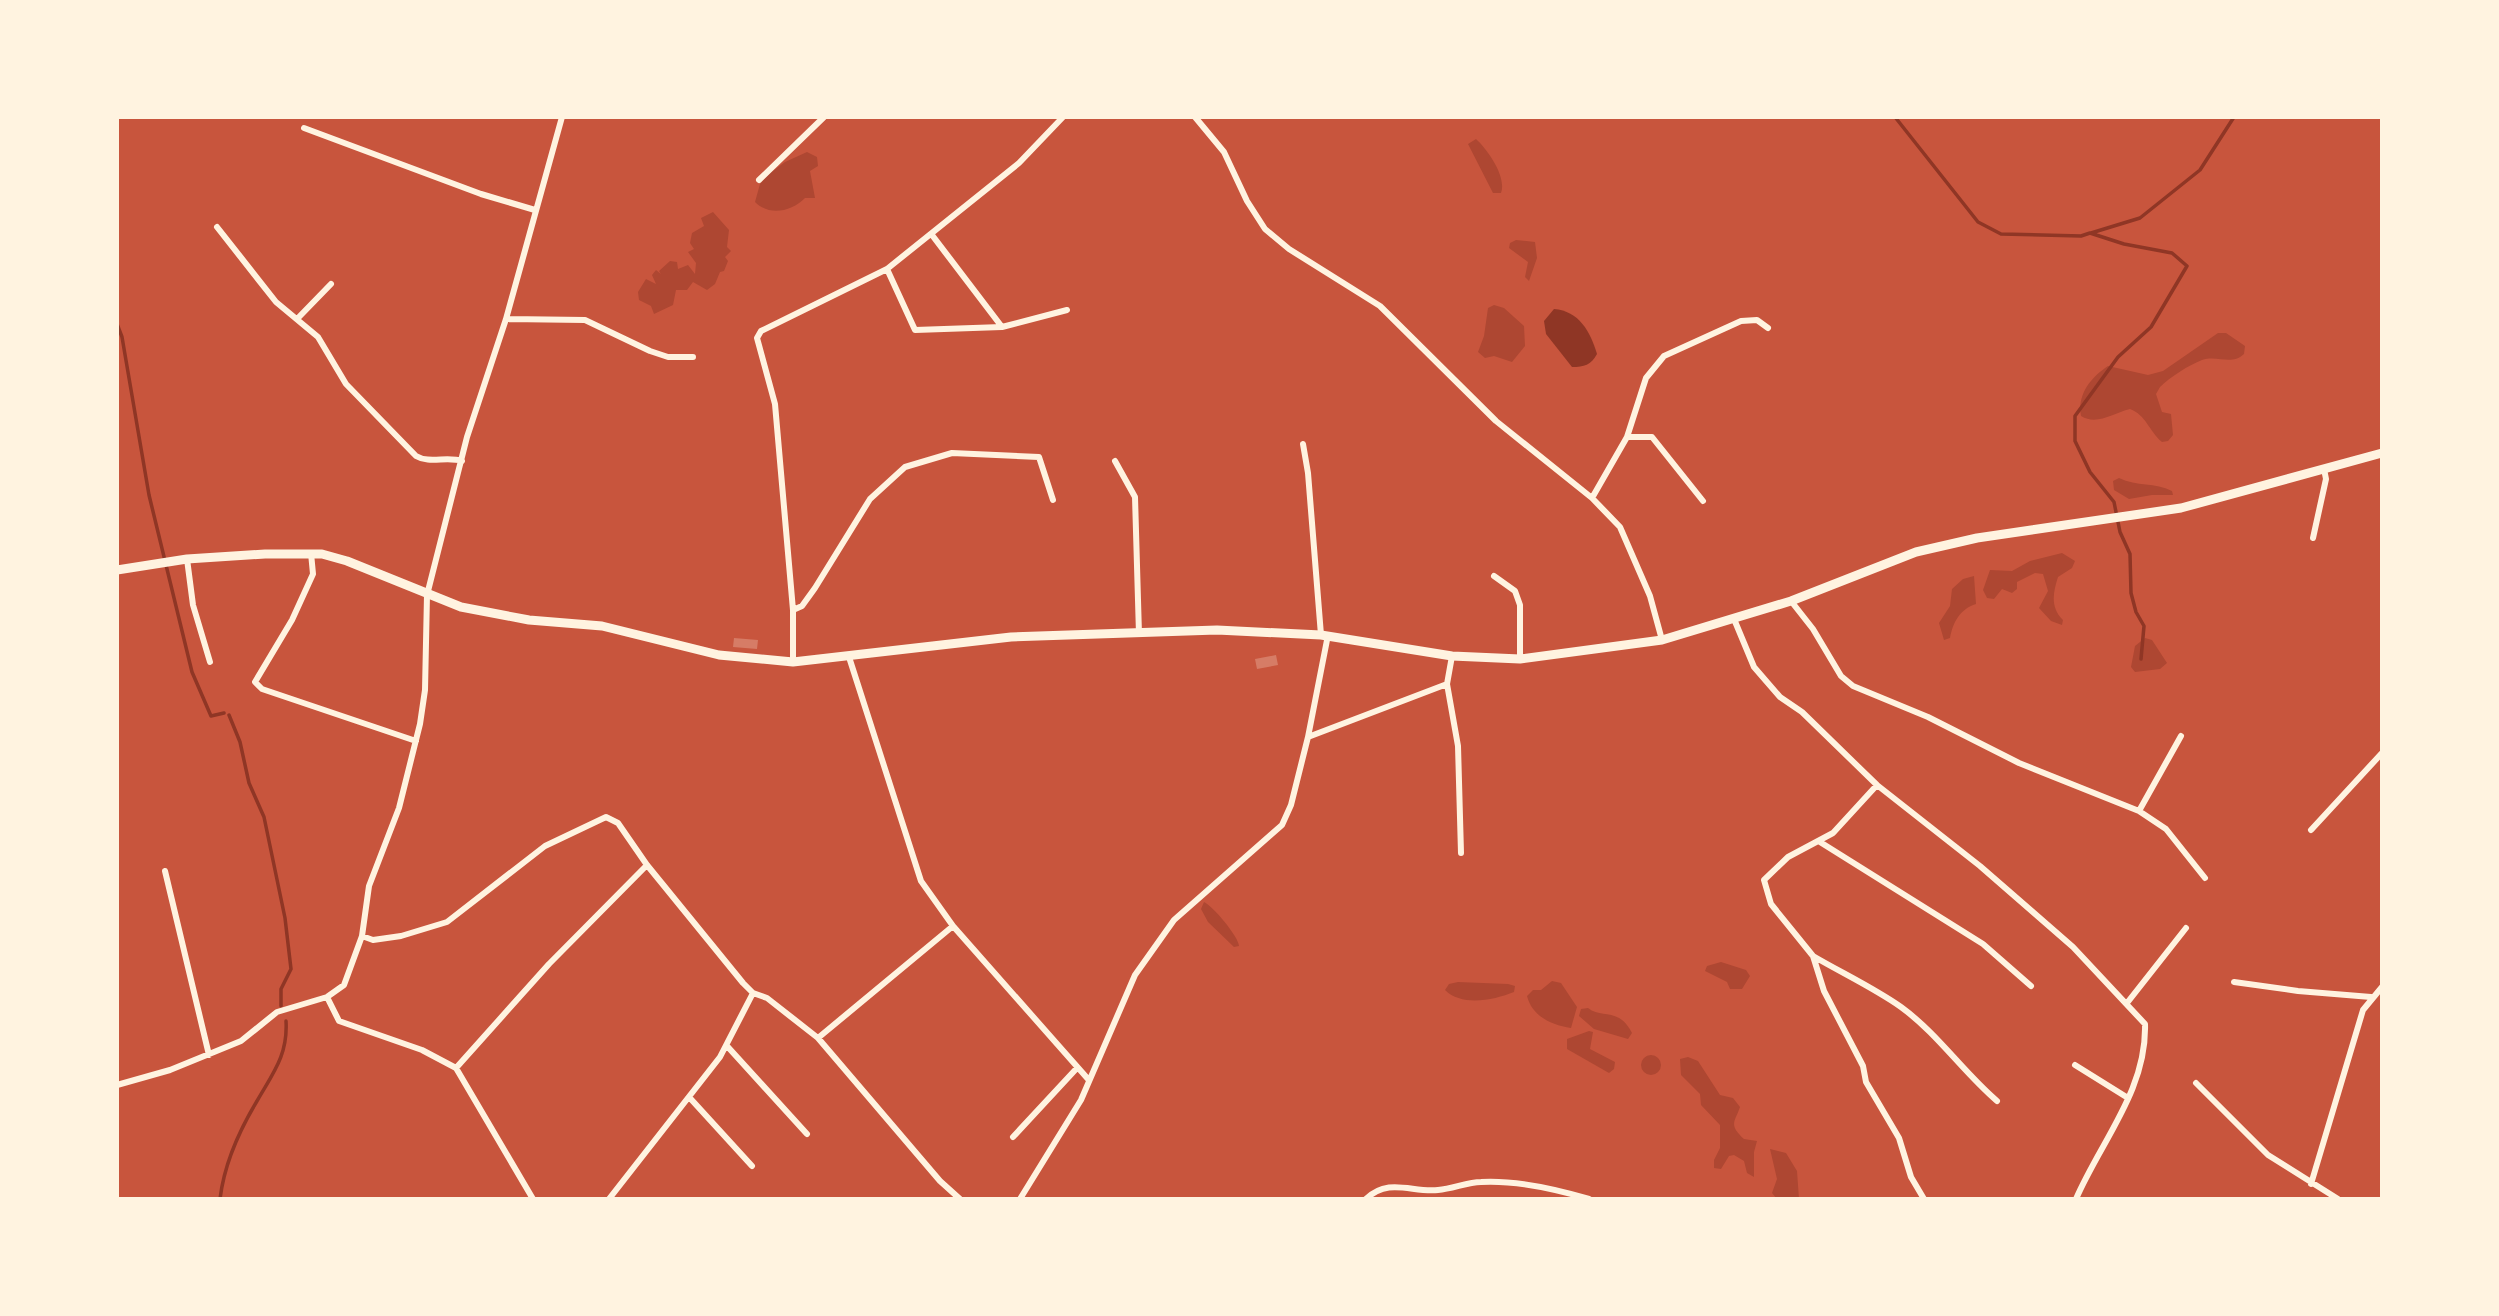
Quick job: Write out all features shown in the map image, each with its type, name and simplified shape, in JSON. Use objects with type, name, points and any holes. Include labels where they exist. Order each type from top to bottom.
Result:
[{"type":"main road","points":[[117,570],[182,560],[311,553],[347,561],[461,607],[529,620],[602,626],[719,655],[793,662],[1011,638],[1217,630],[1325,635],[1452,656],[1520,659],[1662,640],[1791,601],[1916,552],[1977,538],[2181,508],[2382,453]]},
{"type":"street","points":[[117,1085],[209,1055],[241,1041],[277,1012],[327,997],[344,985],[362,936],[369,886],[398,808],[416,741],[425,690],[427,595],[467,437],[506,319],[562,117]]},
{"type":"street","points":[[759,180],[824,117]]},
{"type":"street","points":[[793,662],[793,610],[775,404],[757,338],[761,331],[887,269],[1018,163],[1063,117]]},
{"type":"street","points":[[1195,117],[1224,152],[1247,201],[1265,229],[1289,249],[1380,306],[1496,421],[1592,498],[1620,527],[1650,597],[1662,640]]},
{"type":"street","points":[[304,128],[481,194],[535,210]]},
{"type":"street","points":[[216,228],[276,302],[318,337],[345,384],[416,456],[421,460],[451,457],[462,461]]},
{"type":"street","points":[[932,235],[1002,327]]},
{"type":"street","points":[[887,269],[915,330],[1002,327],[1067,310]]},
{"type":"street","points":[[298,318],[331,284]]},
{"type":"street","points":[[506,319],[585,320],[650,351],[668,357],[693,358]]},
{"type":"street","points":[[1592,498],[1627,437],[1643,383],[1664,356],[1741,321],[1757,320],[1768,328]]},
{"type":"street","points":[[1627,437],[1652,437],[1703,502]]},
{"type":"street","points":[[1020,1199],[1081,1100],[1135,975],[1174,920],[1282,825],[1291,805],[1308,737],[1325,635],[1303,444]]},
{"type":"street","points":[[793,610],[802,606],[816,588],[870,499],[905,467],[952,453],[1039,457],[1053,500]]},
{"type":"street","points":[[1115,461],[1119,463],[1135,497],[1139,634]]},
{"type":"street","points":[[2313,538],[2326,480],[2324,469]]},
{"type":"street","points":[[311,553],[313,574],[292,620],[255,682],[262,689],[416,741]]},
{"type":"street","points":[[182,560],[210,662]]},
{"type":"street","points":[[1494,576],[1515,591],[1520,605],[1520,659]]},
{"type":"street","points":[[1791,601],[1813,629],[1841,676],[1853,686],[1928,717],[2020,763],[2140,811],[2166,829],[2206,878]]},
{"type":"street","points":[[1734,620],[1754,667],[1780,697],[1802,712],[1877,785],[1990,874],[2073,947],[2144,1024],[2146,1049],[2128,1098],[2114,1132],[2076,1199]]},
{"type":"street","points":[[1452,656],[1447,684],[1458,746],[1461,853]]},
{"type":"street","points":[[849,657],[921,881],[953,926],[1088,1079]]},
{"type":"street","points":[[1308,737],[1447,684]]},
{"type":"street","points":[[2140,811],[2181,736]]},
{"type":"street","points":[[2311,830],[2382,753]]},
{"type":"street","points":[[1877,785],[1847,820],[1820,842],[1788,857],[1764,880],[1771,904],[1813,956],[1902,1007],[1945,1046],[1979,1086],[1997,1101]]},
{"type":"street","points":[[362,936],[373,940],[401,936],[447,922],[545,846],[606,817],[618,823],[647,865],[753,993],[767,998],[818,1038],[940,1181],[960,1199]]},
{"type":"street","points":[[1820,842],[1983,944],[2031,986]]},
{"type":"street","points":[[456,1068],[549,964],[647,865]]},
{"type":"street","points":[[165,871],[209,1055]]},
{"type":"street","points":[[818,1038],[953,926]]},
{"type":"street","points":[[2127,1003],[2186,928]]},
{"type":"street","points":[[1813,956],[1824,991],[1858,1056],[1866,1082],[1899,1138],[1911,1177],[1924,1199]]},
{"type":"street","points":[[2234,982],[2371,997]]},
{"type":"street","points":[[2311,1184],[2363,1010],[2371,997],[2382,987]]},
{"type":"street","points":[[609,1199],[727,1046],[753,993]]},
{"type":"street","points":[[327,997],[339,1021],[422,1050],[456,1068],[533,1199]]},
{"type":"street","points":[[727,1046],[807,1134]]},
{"type":"street","points":[[2074,1065],[2128,1098]]},
{"type":"street","points":[[1013,1137],[1077,1068]]},
{"type":"street","points":[[2196,1083],[2268,1155],[2338,1199]]},
{"type":"street","points":[[690,1097],[752,1166]]},
{"type":"street","points":[[1366,1199],[1382,1187],[1413,1187],[1436,1191],[1480,1182],[1518,1183],[1556,1196],[1588,1199]]},
{"type":"shaded area","points":[[1476,139],[1499,172],[1501,193],[1493,193],[1468,144]]},
{"type":"shaded area","points":[[807,152],[817,157],[818,166],[810,171],[815,198],[805,198],[787,209],[774,211],[755,202],[760,184],[770,173],[785,162]]},
{"type":"shaded area","points":[[713,212],[729,230],[727,247],[731,251],[725,257],[728,261],[724,271],[720,272],[715,284],[707,290],[693,282],[687,290],[676,290],[673,305],[654,314],[651,306],[639,300],[638,292],[646,279],[656,284],[652,275],[656,270],[661,274],[659,271],[670,261],[677,262],[678,269],[688,265],[695,274],[696,263],[688,252],[694,249],[690,243],[692,233],[704,226],[701,218]]},
{"type":"shaded area","points":[[1516,240],[1535,242],[1537,258],[1529,281],[1525,277],[1528,262],[1509,248],[1510,243]]},
{"type":"shaded area","points":[[1494,305],[1504,308],[1524,326],[1525,346],[1512,362],[1494,356],[1485,358],[1478,352],[1484,336],[1488,308]]},
{"type":"shaded area","points":[[1554,309],[1577,318],[1587,330],[1597,354],[1590,363],[1572,367],[1546,334],[1544,321]]},
{"type":"shaded area","points":[[2218,333],[2226,333],[2245,346],[2244,354],[2229,360],[2202,360],[2160,387],[2156,394],[2162,412],[2171,414],[2173,435],[2168,441],[2162,442],[2140,415],[2130,409],[2093,420],[2081,416],[2081,401],[2086,388],[2108,366],[2148,375],[2163,371]]},
{"type":"shaded area","points":[[2119,478],[2132,483],[2166,488],[2172,491],[2173,495],[2129,499],[2114,490],[2113,481]]},
{"type":"shaded area","points":[[2062,553],[2075,561],[2072,568],[2058,577],[2055,589],[2054,605],[2063,620],[2062,625],[2051,621],[2039,608],[2048,591],[2043,574],[2035,573],[2017,582],[2017,589],[2012,593],[2002,589],[1994,599],[1987,598],[1983,590],[1990,570],[2012,571],[2030,561]]},
{"type":"shaded area","points":[[1974,576],[1976,604],[1962,613],[1955,622],[1950,638],[1944,640],[1939,623],[1950,606],[1952,589],[1963,579]]},
{"type":"shaded area","points":[[2145,638],[2152,640],[2167,663],[2160,669],[2135,672],[2131,667],[2135,646]]},
{"type":"shaded area","points":[[1204,902],[1224,922],[1239,946],[1234,947],[1208,922],[1201,909]]},
{"type":"shaded area","points":[[1721,962],[1746,970],[1750,976],[1742,989],[1730,989],[1727,982],[1705,971],[1707,966]]},
{"type":"shaded area","points":[[1552,981],[1561,983],[1577,1007],[1571,1028],[1556,1025],[1543,1018],[1533,1009],[1527,996]]},
{"type":"shaded area","points":[[1458,982],[1515,986],[1514,992],[1506,995],[1469,1000],[1460,999],[1445,990],[1449,984]]},
{"type":"shaded area","points":[[1588,1008],[1622,1020],[1632,1033],[1628,1039],[1594,1029],[1579,1016],[1581,1009]]},
{"type":"shaded area","points":[[1593,1032],[1590,1049],[1615,1062],[1614,1069],[1609,1073],[1567,1049],[1567,1039]]},
{"type":"shaded area","points":[[1647,1055],[1655,1055],[1661,1065],[1655,1075],[1647,1075],[1641,1069],[1641,1061]]},
{"type":"shaded area","points":[[1688,1057],[1698,1061],[1720,1095],[1733,1098],[1740,1107],[1734,1123],[1736,1130],[1744,1139],[1757,1141],[1754,1177],[1747,1173],[1744,1161],[1734,1155],[1729,1156],[1721,1169],[1714,1168],[1714,1160],[1720,1148],[1720,1125],[1701,1105],[1700,1094],[1681,1075],[1680,1059]]},
{"type":"shaded area","points":[[1770,1149],[1786,1153],[1797,1171],[1799,1199],[1777,1199],[1772,1193],[1777,1179]]},
{"type":"building","points":[[734,638],[758,640],[757,649],[733,647]]},
{"type":"building","points":[[1276,655],[1278,665],[1257,669],[1255,659]]},
{"type":"waterway","points":[[1895,117],[1978,222],[2001,234],[2081,236],[2090,233],[2124,244],[2172,253],[2187,266],[2151,327],[2118,357],[2075,416],[2075,441],[2090,472],[2114,502],[2120,532],[2130,554],[2131,593],[2136,612],[2144,626],[2141,659]]},
{"type":"waterway","points":[[2091,233],[2140,218],[2200,170],[2234,117]]},
{"type":"waterway","points":[[117,324],[122,337],[149,495],[192,672],[211,716],[224,713]]},
{"type":"waterway","points":[[229,715],[240,742],[249,783],[264,817],[285,918],[291,969],[281,989],[281,1006]]},
{"type":"waterway","points":[[220,1199],[238,1136],[282,1054],[286,1021]]}]
